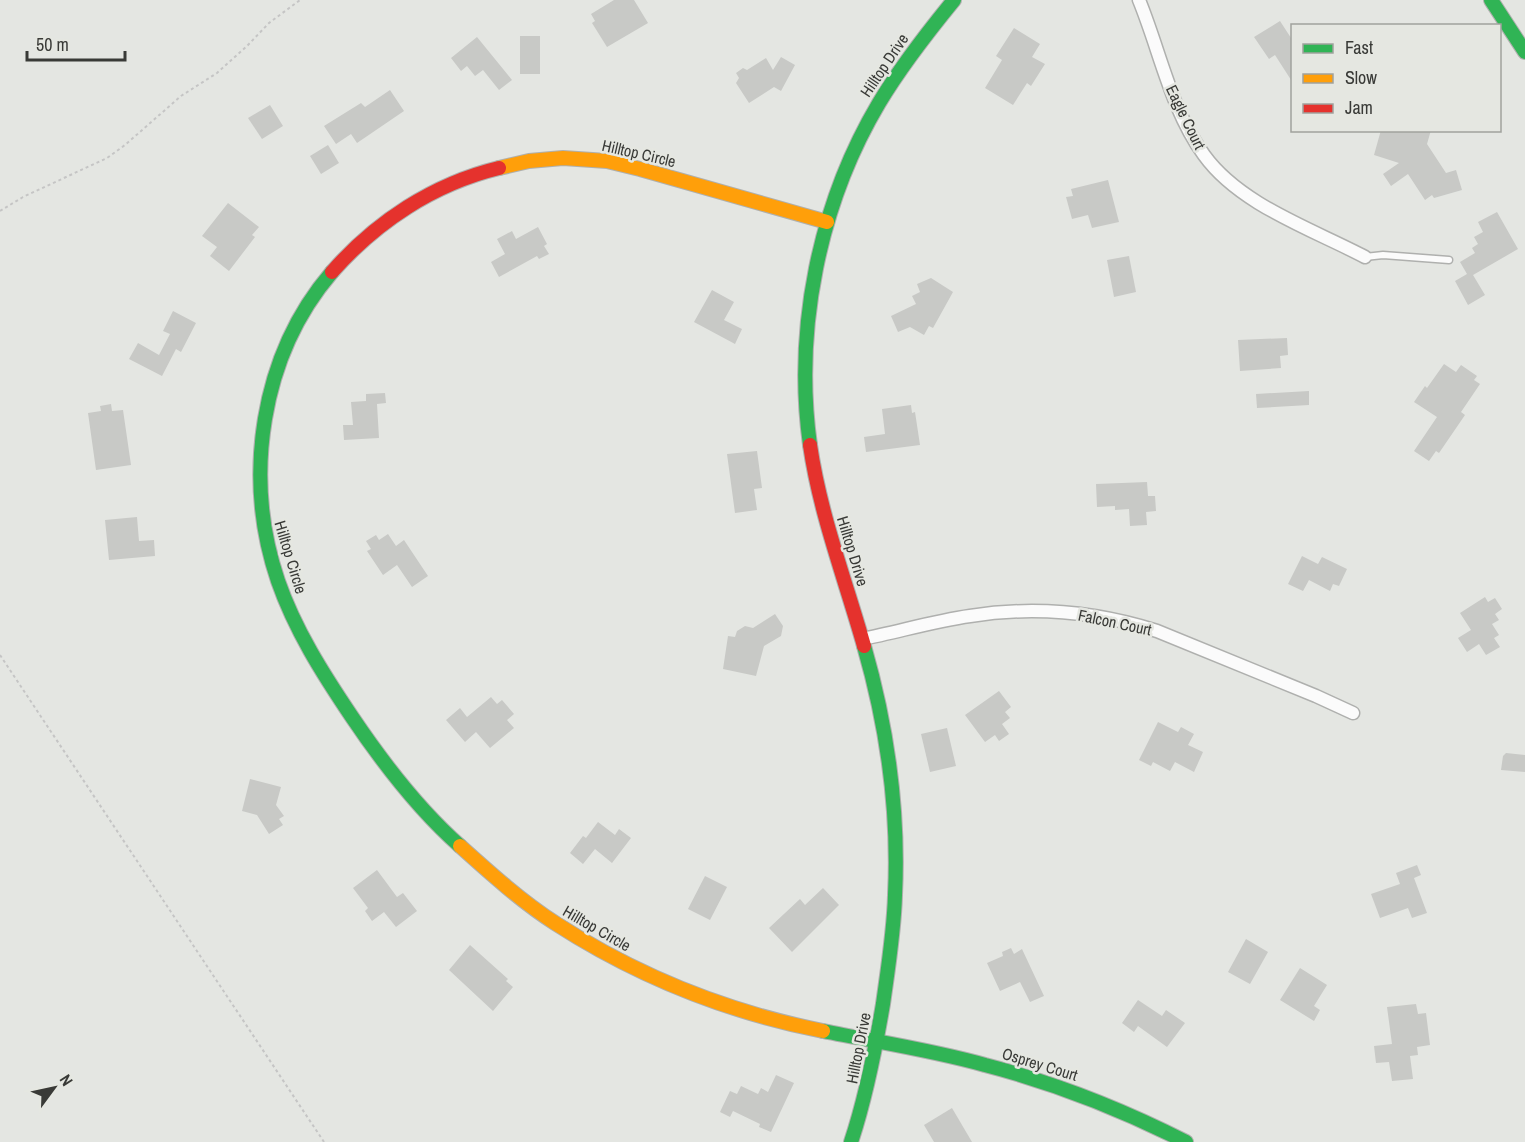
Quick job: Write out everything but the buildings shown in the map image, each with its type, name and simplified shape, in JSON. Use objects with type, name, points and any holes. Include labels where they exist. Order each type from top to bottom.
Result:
[{"type":"street","name":"Hilltop Drive","points":[[851,1142],[866,1096],[877,1042],[891,947],[896,858],[885,740],[874,683],[822,507],[815,474],[806,395],[807,340],[813,281],[827,222],[850,158],[881,97],[916,45],[954,0]]},
{"type":"street","name":"Eagle Court","points":[[1139,0],[1171,90],[1204,155],[1226,179],[1246,194],[1365,257]]},
{"type":"street","points":[[1491,0],[1525,52]]},
{"type":"street","name":"Hilltop Circle","points":[[827,222],[621,163],[597,160],[547,159],[514,165],[463,179],[434,191],[391,217],[367,236],[338,264],[304,310],[285,347],[266,401],[260,448],[260,494],[266,538],[276,575],[305,642],[323,674],[366,740],[406,792],[487,872],[540,914],[587,943],[629,966],[684,991],[727,1007],[787,1024],[877,1042]]},
{"type":"street","name":"Falcon Court","points":[[862,639],[973,615],[1038,612],[1089,615],[1131,623],[1157,631],[1353,713]]},
{"type":"street","name":"Osprey Court","points":[[877,1042],[984,1064],[1053,1084],[1121,1110],[1186,1142]]},
{"type":"lane","points":[[1365,257],[1383,255],[1449,260]]},
{"type":"path","points":[[0,211],[23,197],[107,158],[181,96],[218,73],[269,23],[300,0]]},
{"type":"path","points":[[0,656],[324,1142]]},
{"type":"traffic: fast","points":[[810,445],[806,401],[809,312],[816,268],[827,225],[858,142],[879,103],[896,76],[954,0]]},
{"type":"traffic: fast","points":[[1491,0],[1525,52]]},
{"type":"traffic: fast","points":[[332,272],[308,305],[288,341],[274,380],[265,419],[261,460],[262,501],[267,542],[278,581],[293,617],[331,684],[402,785],[460,846]]},
{"type":"traffic: fast","points":[[851,1142],[866,1091],[883,1004],[893,923],[896,864],[890,769],[879,707],[864,646]]},
{"type":"traffic: fast","points":[[823,1031],[945,1055],[1037,1080],[1112,1108],[1186,1142]]},
{"type":"traffic: slow","points":[[499,168],[529,161],[563,158],[607,161],[827,222]]},
{"type":"traffic: slow","points":[[460,846],[542,914],[618,960],[684,990],[752,1014],[823,1031]]},
{"type":"traffic: jam","points":[[332,272],[367,237],[407,207],[451,184],[499,168]]},
{"type":"traffic: jam","points":[[810,445],[826,521],[864,646]]}]
